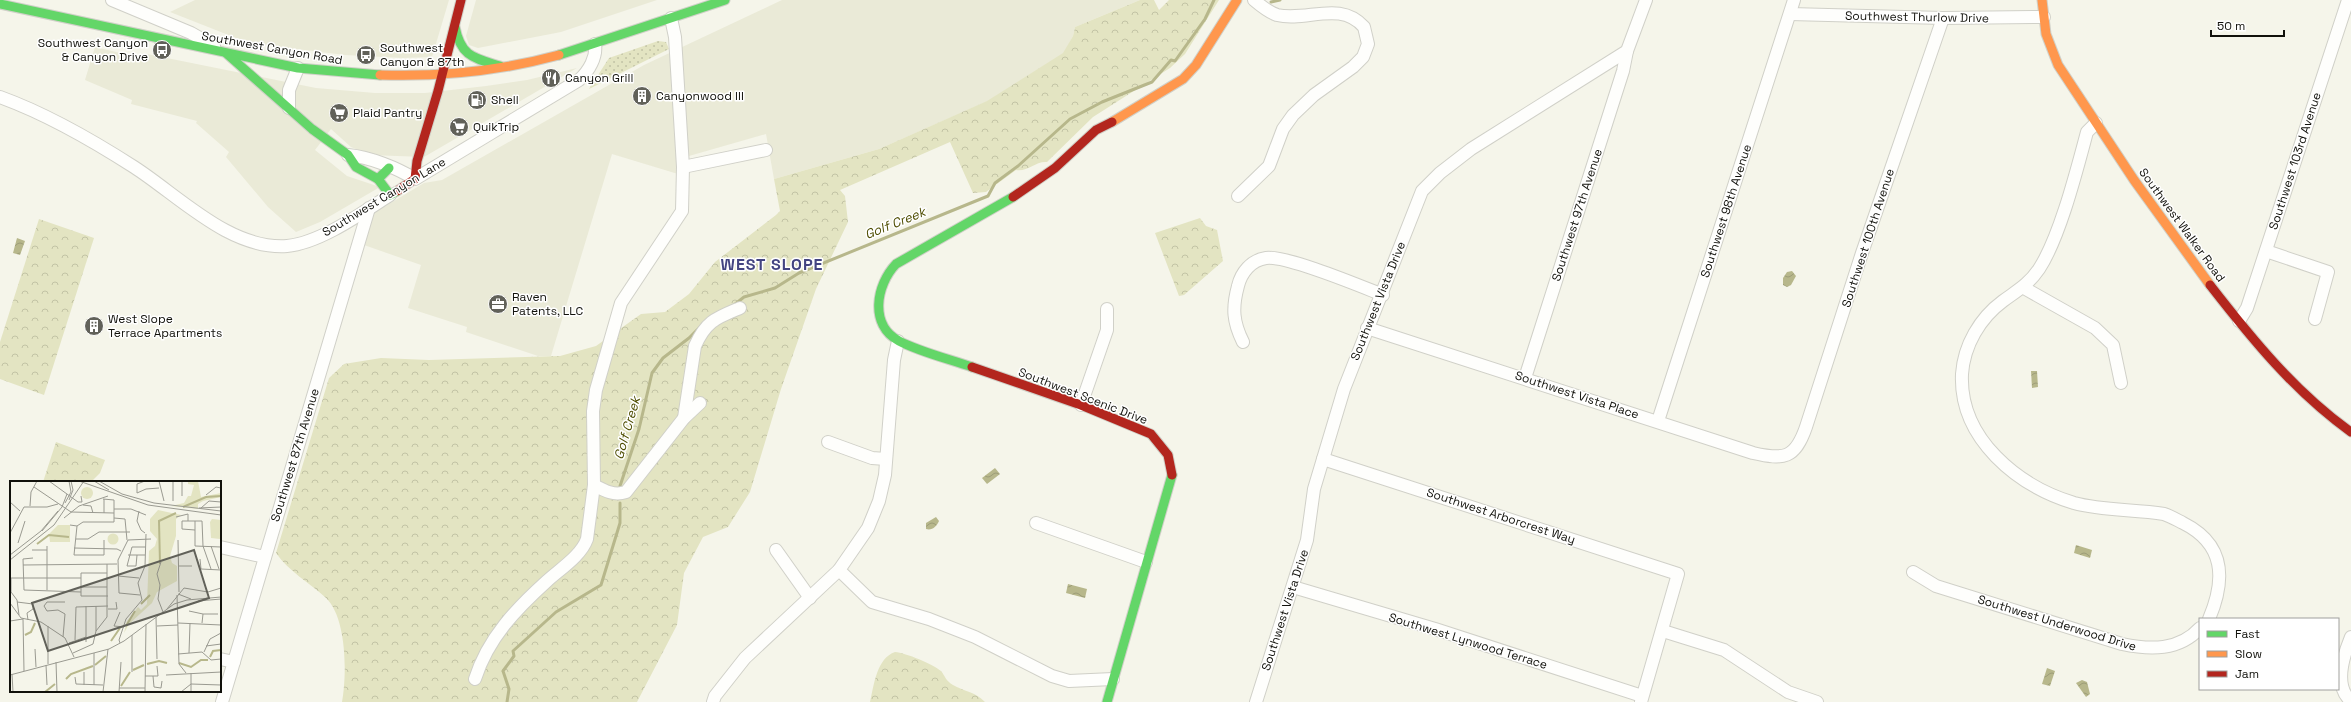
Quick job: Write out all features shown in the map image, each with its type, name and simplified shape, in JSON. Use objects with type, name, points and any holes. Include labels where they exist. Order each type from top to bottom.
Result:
[{"type":"street","points":[[112,0],[191,33],[224,52],[318,134],[348,155],[356,167],[378,179],[390,195]]},
{"type":"street","points":[[348,155],[364,157],[389,168],[404,172],[415,179],[417,161],[461,0]]},
{"type":"street","name":"Southwest Canyon Road","points":[[0,4],[298,68],[348,74],[442,74],[504,67],[595,44],[725,0]]},
{"type":"street","points":[[713,702],[715,696],[745,658],[838,570],[868,528],[879,501],[886,459],[894,360],[898,341],[882,321],[879,304],[880,289],[889,270],[928,244],[1030,187],[1055,168],[1096,130],[1133,111],[1183,79],[1196,65],[1237,0]]},
{"type":"street","points":[[1238,196],[1269,166],[1288,122],[1314,96],[1353,67],[1363,57],[1368,44],[1364,27],[1348,15],[1332,12],[1278,15],[1264,9],[1254,0]]},
{"type":"street","points":[[1627,51],[1646,0]]},
{"type":"street","name":"Southwest 98th Avenue","points":[[1658,421],[1794,0]]},
{"type":"street","name":"Southwest Walker Road","points":[[2042,0],[2046,34],[2058,65],[2176,239],[2239,321],[2300,389],[2351,432]]},
{"type":"street","name":"Southwest 103rd Avenue","points":[[2239,321],[2247,308],[2348,0]]},
{"type":"street","name":"Southwest Thurlow Drive","points":[[1790,14],[1943,18],[2044,17]]},
{"type":"street","points":[[475,679],[502,624],[585,546],[589,531],[594,485],[593,411],[596,390],[622,303],[682,211],[683,167],[675,37],[670,18]]},
{"type":"street","name":"Southwest 100th Avenue","points":[[1789,455],[1800,444],[1806,427],[1862,253],[1943,18]]},
{"type":"street","points":[[455,22],[457,42],[462,50],[473,56],[504,67]]},
{"type":"street","name":"Southwest Canyon Lane","points":[[0,97],[32,110],[107,150],[222,228],[250,242],[270,246],[301,243],[332,230],[579,80],[591,63],[595,54],[595,44]]},
{"type":"street","name":"Southwest Vista Drive","points":[[1256,702],[1307,540],[1314,489],[1344,389],[1367,328],[1383,294],[1422,191],[1440,173],[1471,149],[1627,51]]},
{"type":"street","name":"Southwest 97th Avenue","points":[[1525,378],[1621,79],[1627,51]]},
{"type":"street","points":[[289,108],[289,90],[298,68]]},
{"type":"street","points":[[2096,123],[2087,132],[2051,245],[2039,269],[2024,288],[2003,301],[1984,318],[1968,345],[1962,374],[1966,409],[1984,443],[2013,474],[2075,503],[2166,515],[2196,530],[2216,551],[2221,579],[2216,602],[2209,618]]},
{"type":"street","points":[[683,167],[766,150]]},
{"type":"street","points":[[378,179],[389,168]]},
{"type":"street","name":"Southwest 87th Avenue","points":[[222,702],[369,208]]},
{"type":"street","points":[[2266,251],[2328,272],[2315,319]]},
{"type":"street","points":[[1243,342],[1233,318],[1234,299],[1243,272],[1260,259],[1281,259],[1383,294]]},
{"type":"street","points":[[2024,288],[2095,328],[2113,345],[2121,383]]},
{"type":"street","points":[[684,418],[695,346],[699,336],[705,327],[715,319],[740,308]]},
{"type":"street","points":[[1082,405],[1107,330],[1107,309]]},
{"type":"street","name":"Southwest Vista Place","points":[[1367,328],[1753,453],[1773,457],[1789,455]]},
{"type":"street","name":"Southwest Scenic Drive","points":[[898,341],[1082,405],[1151,434],[1168,455],[1172,476],[1146,562],[1107,702]]},
{"type":"street","points":[[594,485],[619,495],[626,492],[684,418],[700,403]]},
{"type":"street","points":[[828,442],[872,458],[886,459]]},
{"type":"street","name":"Southwest Arborcrest Way","points":[[1324,459],[1678,574],[1663,631]]},
{"type":"street","points":[[1036,524],[1146,562]]},
{"type":"street","points":[[221,547],[265,557]]},
{"type":"street","points":[[776,550],[810,598]]},
{"type":"street","points":[[838,570],[872,602],[929,619],[975,637],[1052,676],[1069,681],[1113,679]]},
{"type":"street","name":"Southwest Underwood Drive","points":[[1913,572],[1936,586],[2122,644],[2148,649],[2176,644],[2192,637],[2199,629]]},
{"type":"street","name":"Southwest Lynwood Terrace","points":[[1293,588],[1435,629],[1642,699]]},
{"type":"street","points":[[1642,699],[1663,631],[1724,650],[1788,692],[1817,702]]},
{"type":"street","points":[[2351,637],[2341,673],[2343,685],[2351,701]]},
{"type":"street","points":[[221,659],[234,662]]},
{"type":"shaded area","points":[[195,0],[449,0],[432,57],[403,58],[345,55],[272,46],[236,38],[170,12]]},
{"type":"shaded area","points":[[476,0],[657,0],[561,32],[478,48],[469,45],[466,36]]},
{"type":"shaded area","points":[[782,0],[1140,0],[1075,27],[1073,36],[1064,53],[988,101],[879,149],[774,179],[766,134],[689,156],[687,145],[676,148],[678,174],[612,154],[551,356],[538,356],[466,332],[467,327],[408,308],[421,265],[364,245],[374,213],[424,183],[442,180],[644,65]]},
{"type":"shaded area","points":[[95,47],[146,59],[147,54],[316,88],[375,93],[425,93],[486,86],[527,80],[577,68],[424,157],[370,155],[351,147],[331,129],[315,150],[347,176],[380,187],[320,222],[296,232],[268,207],[226,157],[229,152],[196,123],[197,121],[131,104],[132,100],[85,80]]},
{"type":"green space","points":[[1140,0],[1154,0],[1159,10],[1169,0],[1219,0],[1185,54],[1170,68],[1093,117],[1047,162],[1016,170],[986,192],[973,193],[950,142],[840,190],[845,196],[848,222],[816,289],[781,389],[750,492],[728,527],[703,537],[684,573],[677,625],[637,702],[342,702],[345,677],[344,647],[342,633],[333,607],[320,592],[287,566],[276,553],[329,378],[344,364],[381,358],[429,360],[560,356],[596,346],[641,314],[665,312],[689,294],[715,262],[776,215],[780,211],[774,179],[879,149],[987,101],[1063,53],[1073,36],[1075,27]]},
{"type":"green space","points":[[658,41],[666,42],[669,49],[589,89],[609,58]]},
{"type":"green space","points":[[1200,218],[1206,226],[1217,230],[1223,261],[1184,295],[1179,296],[1155,233]]},
{"type":"green space","points":[[39,219],[94,238],[44,395],[0,379],[0,342]]},
{"type":"green space","points":[[56,442],[105,460],[100,473],[92,481],[43,481]]},
{"type":"green space","points":[[895,652],[932,665],[941,671],[951,683],[978,696],[985,702],[870,702],[877,672],[880,666],[889,655]]},
{"type":"water","points":[[17,238],[25,241],[20,255],[13,253]]},
{"type":"water","points":[[1792,271],[1796,276],[1791,285],[1787,287],[1783,285],[1783,278],[1787,272]]},
{"type":"water","points":[[2031,371],[2037,371],[2038,387],[2032,388]]},
{"type":"water","points":[[995,468],[1000,474],[987,484],[982,478]]},
{"type":"water","points":[[936,517],[939,521],[937,525],[932,529],[926,529],[926,523]]},
{"type":"water","points":[[2076,545],[2092,550],[2090,558],[2074,553]]},
{"type":"water","points":[[1068,584],[1087,589],[1085,598],[1066,593]]},
{"type":"water","points":[[2047,668],[2055,671],[2050,686],[2042,684]]},
{"type":"water","points":[[2082,680],[2087,682],[2090,694],[2086,697],[2076,683]]},
{"type":"waterway","name":"Golf Creek","points":[[734,305],[744,297],[775,288],[799,273],[988,196],[995,183],[1018,166],[1070,119],[1102,102],[1152,82],[1171,60],[1175,61],[1205,19],[1214,0]]},
{"type":"waterway","name":"Golf Creek","points":[[1271,2],[1280,0]]},
{"type":"waterway","name":"Golf Creek","points":[[620,486],[639,429],[652,373],[663,358],[689,338],[700,327]]},
{"type":"waterway","name":"Golf Creek","points":[[507,702],[509,689],[503,671],[514,656],[513,651],[556,612],[601,585],[620,523],[620,503]]},
{"type":"traffic: fast","points":[[559,55],[725,0]]},
{"type":"traffic: fast","points":[[0,4],[298,68],[380,75]]},
{"type":"traffic: fast","points":[[455,27],[461,45],[470,55],[500,66]]},
{"type":"traffic: fast","points":[[227,54],[312,129],[348,155],[356,167],[378,179],[390,195],[397,191]]},
{"type":"traffic: fast","points":[[378,179],[389,168]]},
{"type":"traffic: fast","points":[[972,367],[916,349],[899,341],[889,334],[883,325],[880,315],[880,293],[889,273],[896,264],[1013,197]]},
{"type":"traffic: fast","points":[[1107,702],[1172,475]]},
{"type":"traffic: slow","points":[[1112,122],[1183,79],[1196,65],[1237,0]]},
{"type":"traffic: slow","points":[[2042,0],[2046,34],[2058,65],[2134,180],[2210,285]]},
{"type":"traffic: slow","points":[[380,75],[425,75],[470,72],[537,61],[559,55]]},
{"type":"traffic: jam","points":[[397,191],[415,179],[417,161],[438,91],[461,0]]},
{"type":"traffic: jam","points":[[1013,197],[1055,168],[1096,130],[1112,122]]},
{"type":"traffic: jam","points":[[2210,285],[2275,364],[2311,400],[2351,432]]},
{"type":"traffic: jam","points":[[972,367],[1081,405],[1151,434],[1168,455],[1172,475]]},
{"type":"place","name":"Southwest Canyon & Canyon Drive","points":[[162,50]]},
{"type":"place","name":"Southwest Canyon & 87th","points":[[366,55]]},
{"type":"place","name":"Canyon Grill","points":[[551,78]]},
{"type":"place","name":"Canyonwood III","points":[[642,96]]},
{"type":"place","name":"Shell","points":[[477,100]]},
{"type":"place","name":"Plaid Pantry","points":[[339,113]]},
{"type":"place","name":"QuikTrip","points":[[459,127]]},
{"type":"place","name":"Raven Patents, LLC","points":[[498,304]]},
{"type":"place","name":"West Slope Terrace Apartments","points":[[94,326]]},
{"type":"district","name":"WEST SLOPE","points":[[772,264]]}]
